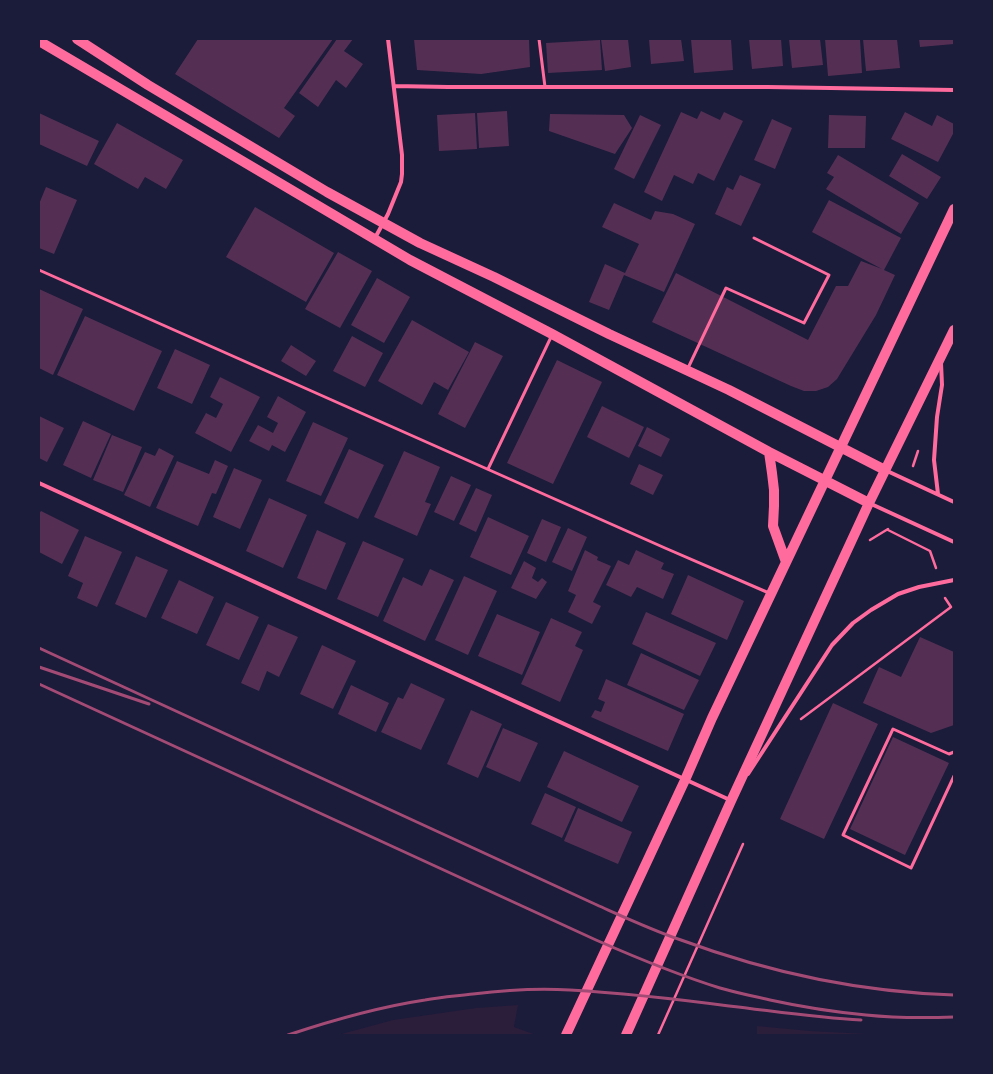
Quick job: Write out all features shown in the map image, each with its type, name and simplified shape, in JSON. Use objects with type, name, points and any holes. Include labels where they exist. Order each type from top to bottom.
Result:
[{"type":"main road","points":[[77,39],[148,85],[327,192],[383,223],[436,251],[494,276],[609,334],[729,390],[885,470]]},
{"type":"main road","points":[[39,41],[410,260],[552,334],[769,452],[869,503]]},
{"type":"main road","points":[[566,1035],[685,780],[712,718],[953,216]]},
{"type":"main road","points":[[626,1035],[731,801],[869,503],[954,330]]},
{"type":"main road","points":[[769,452],[774,490],[773,526],[786,562]]},
{"type":"street","points":[[374,239],[388,214],[401,182],[402,174],[402,155],[388,39]]},
{"type":"street","points":[[394,86],[448,88],[768,87],[954,90]]},
{"type":"street","points":[[938,494],[934,460],[937,417],[942,385],[941,357]]},
{"type":"street","points":[[885,470],[954,502]]},
{"type":"street","points":[[39,483],[731,801],[832,645],[853,623],[898,594],[920,587],[954,580]]},
{"type":"street","points":[[869,503],[954,542]]},
{"type":"lane","points":[[539,39],[545,87]]},
{"type":"lane","points":[[687,370],[726,288],[804,323],[825,282],[828,275],[754,238]]},
{"type":"lane","points":[[39,270],[771,594]]},
{"type":"lane","points":[[488,470],[552,334]]},
{"type":"lane","points":[[954,752],[949,754],[893,729],[843,835],[911,868],[954,776]]},
{"type":"path","points":[[912,449],[925,453]]},
{"type":"path","points":[[913,466],[918,451]]},
{"type":"path","points":[[870,540],[888,530],[930,551],[936,568]]},
{"type":"path","points":[[801,719],[951,607],[944,598]]},
{"type":"path","points":[[658,1035],[743,844]]},
{"type":"shaded area","points":[[518,1005],[514,1027],[536,1035],[338,1035],[393,1020],[476,1008]]},
{"type":"shaded area","points":[[757,1026],[810,1031],[888,1035],[757,1035]]},
{"type":"building","points":[[198,39],[333,39],[284,108],[295,116],[279,138],[175,74]]},
{"type":"building","points":[[337,39],[353,39],[344,51],[363,64],[346,88],[336,80],[318,107],[299,93]]},
{"type":"building","points":[[414,39],[529,39],[530,67],[481,74],[417,70]]},
{"type":"building","points":[[601,39],[628,39],[631,67],[605,71]]},
{"type":"building","points":[[649,39],[681,39],[684,61],[651,64]]},
{"type":"building","points":[[691,39],[731,39],[733,70],[694,73]]},
{"type":"building","points":[[749,39],[781,39],[783,66],[752,69]]},
{"type":"building","points":[[789,39],[820,39],[823,65],[792,68]]},
{"type":"building","points":[[825,39],[860,39],[862,73],[828,76]]},
{"type":"building","points":[[863,39],[897,39],[900,68],[866,71]]},
{"type":"building","points":[[919,39],[954,39],[954,44],[920,47]]},
{"type":"building","points":[[600,40],[602,70],[548,73],[546,43]]},
{"type":"building","points":[[507,111],[509,146],[479,148],[477,113]]},
{"type":"building","points":[[701,111],[720,120],[724,112],[743,121],[714,181],[698,173],[693,184],[674,175],[662,201],[644,192],[681,112],[697,119]]},
{"type":"building","points":[[905,112],[932,126],[937,115],[954,124],[954,132],[938,162],[891,139]]},
{"type":"building","points":[[39,113],[99,141],[87,166],[39,144]]},
{"type":"building","points":[[475,113],[477,149],[439,151],[437,115]]},
{"type":"building","points":[[550,114],[624,115],[632,128],[615,154],[549,131]]},
{"type":"building","points":[[640,115],[661,125],[634,179],[614,169]]},
{"type":"building","points":[[829,115],[866,116],[865,148],[828,148]]},
{"type":"building","points":[[772,119],[792,128],[775,169],[754,160]]},
{"type":"building","points":[[117,123],[183,160],[166,189],[145,177],[138,189],[94,164]]},
{"type":"building","points":[[902,154],[941,177],[927,199],[889,176]]},
{"type":"building","points":[[838,155],[919,203],[901,234],[826,189],[834,177],[827,173]]},
{"type":"building","points":[[740,175],[761,184],[741,226],[715,214],[727,187],[733,190]]},
{"type":"building","points":[[46,187],[77,200],[54,254],[39,248],[39,204]]},
{"type":"building","points":[[829,200],[901,238],[884,270],[895,275],[876,315],[837,379],[828,387],[816,391],[804,391],[652,322],[676,273],[808,340],[836,286],[848,286],[861,261],[882,269],[812,232]]},
{"type":"building","points":[[614,203],[651,220],[655,211],[673,214],[695,224],[664,292],[624,275],[609,310],[589,302],[605,264],[625,273],[639,244],[602,227]]},
{"type":"building","points":[[255,207],[334,253],[306,302],[226,257]]},
{"type":"building","points":[[338,252],[372,271],[340,328],[305,309]]},
{"type":"building","points":[[377,278],[410,297],[384,343],[351,325]]},
{"type":"building","points":[[39,289],[83,309],[53,375],[39,368]]},
{"type":"building","points":[[85,316],[162,351],[134,411],[57,375]]},
{"type":"building","points":[[412,320],[469,352],[448,390],[434,382],[422,405],[378,381]]},
{"type":"building","points":[[352,336],[383,353],[365,387],[333,371]]},
{"type":"building","points":[[475,342],[503,356],[465,428],[438,414]]},
{"type":"building","points":[[291,345],[316,361],[306,376],[281,361]]},
{"type":"building","points":[[175,349],[210,365],[192,404],[157,388]]},
{"type":"building","points":[[557,360],[602,382],[553,484],[507,463]]},
{"type":"building","points":[[220,377],[260,397],[231,452],[195,433],[206,413],[216,418],[223,404],[210,397]]},
{"type":"building","points":[[278,396],[306,412],[285,452],[272,445],[269,451],[249,441],[258,425],[273,433],[278,423],[267,417]]},
{"type":"building","points":[[602,406],[644,427],[629,458],[587,437]]},
{"type":"building","points":[[39,416],[64,428],[47,462],[39,458]]},
{"type":"building","points":[[83,421],[111,434],[91,478],[63,465]]},
{"type":"building","points":[[313,422],[348,438],[321,496],[286,481]]},
{"type":"building","points":[[647,427],[670,439],[661,457],[638,446]]},
{"type":"building","points":[[112,435],[142,447],[123,492],[93,480]]},
{"type":"building","points":[[159,448],[174,456],[150,507],[124,495],[145,452],[155,456]]},
{"type":"building","points":[[349,449],[384,465],[358,519],[324,503]]},
{"type":"building","points":[[404,451],[440,467],[425,502],[431,504],[417,536],[374,517]]},
{"type":"building","points":[[215,460],[228,466],[216,494],[212,493],[198,526],[156,508],[177,461],[209,474]]},
{"type":"building","points":[[639,464],[663,475],[653,495],[630,484]]},
{"type":"building","points":[[234,468],[262,480],[240,529],[213,517]]},
{"type":"building","points":[[451,476],[471,485],[454,521],[434,512]]},
{"type":"building","points":[[476,488],[492,495],[476,532],[459,524]]},
{"type":"building","points":[[269,498],[307,515],[283,568],[246,551]]},
{"type":"building","points":[[41,511],[79,530],[62,564],[39,552],[39,514]]},
{"type":"building","points":[[488,517],[529,536],[511,575],[470,557]]},
{"type":"building","points":[[542,519],[561,527],[546,562],[527,553]]},
{"type":"building","points":[[568,528],[587,537],[572,571],[552,562]]},
{"type":"building","points":[[317,530],[346,543],[326,590],[297,578]]},
{"type":"building","points":[[85,536],[122,552],[97,607],[77,598],[83,583],[68,576]]},
{"type":"building","points":[[363,541],[404,559],[378,617],[337,599]]},
{"type":"building","points":[[585,550],[598,557],[597,560],[611,566],[593,602],[601,606],[592,624],[568,612],[576,595],[568,591]]},
{"type":"building","points":[[636,550],[664,563],[661,569],[674,574],[663,599],[637,587],[631,597],[606,585],[618,560],[629,565]]},
{"type":"building","points":[[136,556],[168,570],[146,618],[115,604]]},
{"type":"building","points":[[524,561],[536,568],[532,578],[538,582],[542,578],[547,582],[536,599],[511,588]]},
{"type":"building","points":[[430,569],[454,580],[425,641],[383,621],[403,577],[422,586]]},
{"type":"building","points":[[688,575],[744,601],[727,640],[671,614]]},
{"type":"building","points":[[464,576],[497,591],[468,655],[435,640]]},
{"type":"building","points":[[179,580],[214,597],[197,634],[161,618]]},
{"type":"building","points":[[226,602],[259,617],[239,660],[206,645]]},
{"type":"building","points":[[646,612],[716,643],[700,676],[632,644]]},
{"type":"building","points":[[497,614],[540,632],[522,675],[478,656]]},
{"type":"building","points":[[551,618],[582,632],[575,646],[583,650],[560,702],[521,684]]},
{"type":"building","points":[[268,624],[298,637],[279,677],[267,671],[259,691],[241,683]]},
{"type":"building","points":[[920,637],[954,652],[954,725],[931,733],[863,703],[879,667],[901,677]]},
{"type":"building","points":[[322,645],[356,661],[333,709],[300,694]]},
{"type":"building","points":[[641,653],[699,680],[684,710],[627,685]]},
{"type":"building","points":[[606,679],[684,714],[668,751],[591,717],[595,710],[601,712],[605,702],[598,699]]},
{"type":"building","points":[[411,683],[445,699],[421,750],[381,732],[398,697],[403,699]]},
{"type":"building","points":[[351,685],[389,703],[376,732],[338,714]]},
{"type":"building","points":[[833,703],[878,724],[824,839],[780,819]]},
{"type":"building","points":[[471,710],[502,724],[478,778],[447,764]]},
{"type":"building","points":[[503,728],[538,743],[520,782],[486,767]]},
{"type":"building","points":[[893,737],[949,763],[905,855],[850,829]]},
{"type":"building","points":[[564,751],[639,786],[622,822],[547,787]]},
{"type":"building","points":[[545,793],[576,807],[562,838],[531,824]]},
{"type":"building","points":[[578,808],[632,832],[618,864],[564,841]]},
{"type":"railway","points":[[39,648],[597,905],[670,936],[714,952],[815,979],[884,990],[954,995]]},
{"type":"railway","points":[[39,667],[149,704]]},
{"type":"railway","points":[[39,684],[596,940],[689,978],[739,993],[782,1003],[818,1009],[888,1017],[954,1017]]},
{"type":"railway","points":[[288,1035],[356,1014],[391,1006],[437,998],[509,990],[534,989],[558,989],[630,995],[812,1016],[861,1020]]}]
